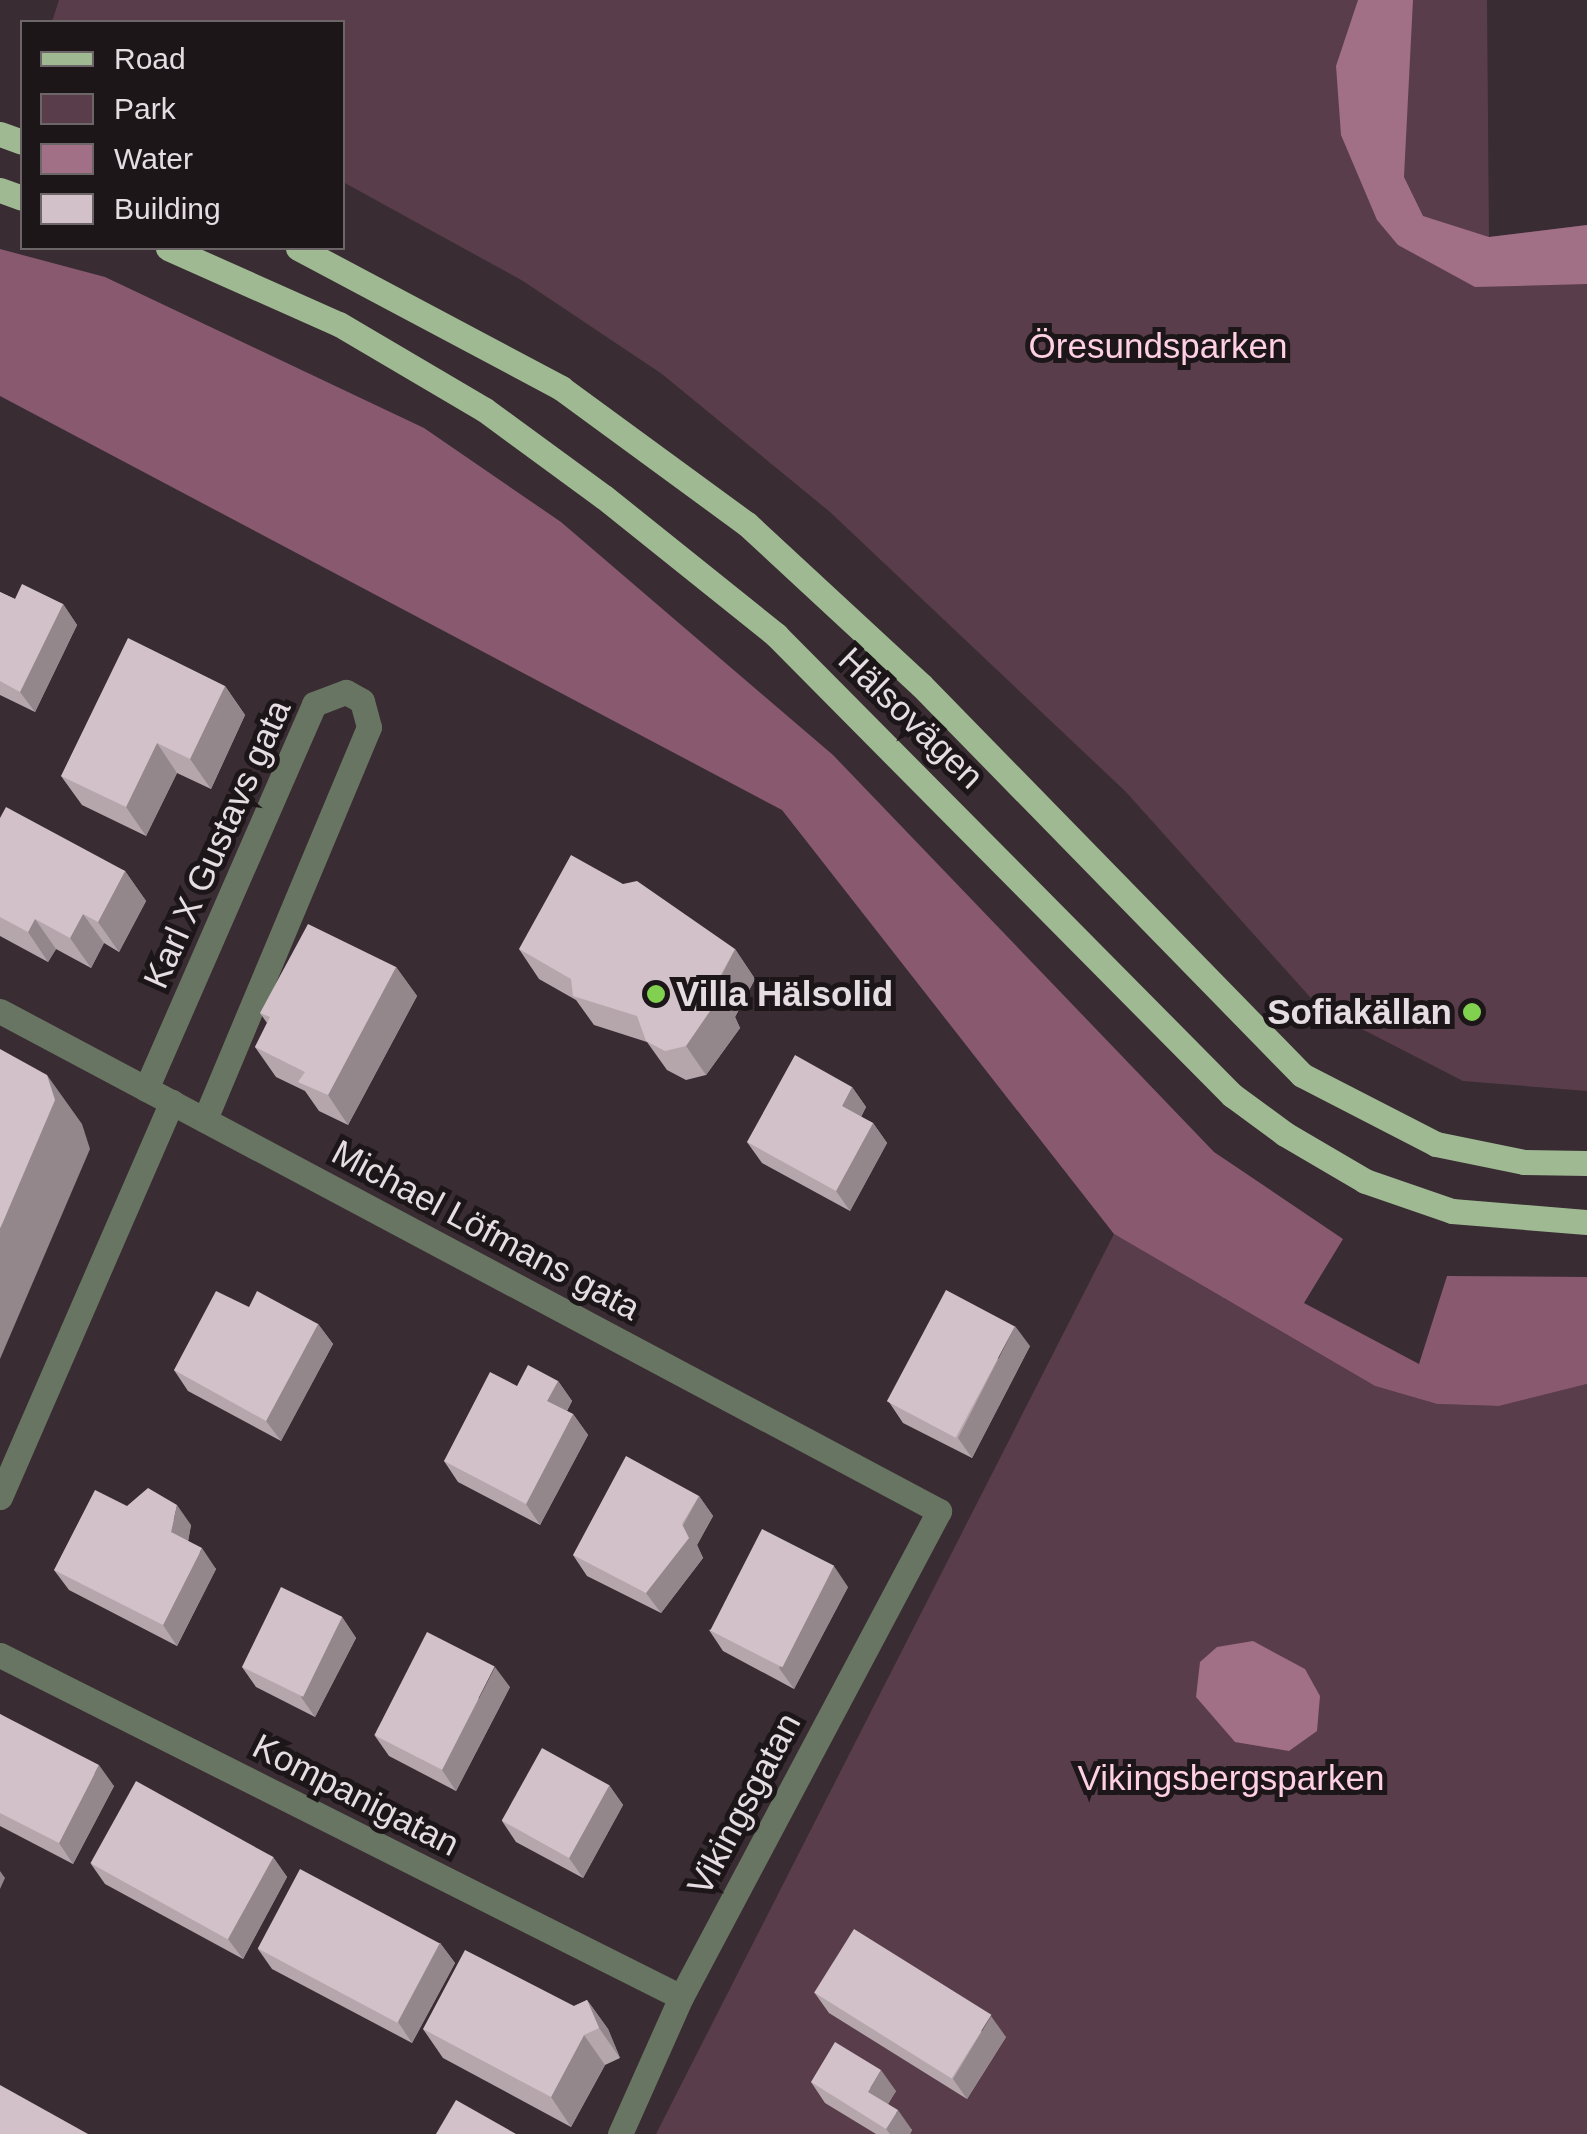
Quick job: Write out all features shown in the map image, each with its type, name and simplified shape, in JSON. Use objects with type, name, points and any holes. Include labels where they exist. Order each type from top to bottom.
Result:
[{"type":"main road","name":"Hälsovägen","points":[[172,250],[339,324],[485,410],[604,497],[776,635],[1232,1095],[1285,1134],[1352,1175],[1426,1203],[1494,1218],[1587,1222]]},
{"type":"main road","name":"Hälsovägen","points":[[302,250],[560,388],[747,524],[908,672],[1302,1075],[1436,1144],[1524,1162],[1587,1162]]},
{"type":"street","name":"Karl X Gustavs gata","points":[[146,1088],[314,704],[346,692],[362,701],[369,727],[205,1120]]},
{"type":"street","name":"Michael Löfmans gata","points":[[0,1011],[940,1511]]},
{"type":"street","points":[[0,1497],[172,1102]]},
{"type":"street","name":"Vikingsgatan","points":[[620,2134],[681,1997],[940,1511]]},
{"type":"street","name":"Kompanigatan","points":[[0,1655],[681,1997]]},
{"type":"green space","name":"Öresundsparken","points":[[59,0],[1487,0],[1489,237],[1587,225],[1587,1091],[1463,1081],[1319,1007],[1126,792],[830,512],[662,374],[523,281],[345,183],[345,20],[53,20]]},
{"type":"green space","name":"Vikingsbergsparken","points":[[1114,1234],[1375,1386],[1437,1404],[1499,1406],[1587,1384],[1587,2134],[656,2134]]},
{"type":"shaded area","points":[[0,249],[105,277],[424,428],[561,522],[833,755],[1214,1152],[1343,1239],[1304,1303],[1419,1364],[1447,1276],[1587,1277],[1587,1384],[1499,1406],[1437,1404],[1375,1386],[1114,1234],[782,810],[0,396]]},
{"type":"water","points":[[1358,0],[1413,0],[1404,177],[1423,216],[1489,237],[1587,225],[1587,284],[1475,287],[1398,245],[1377,220],[1341,135],[1336,66]]},
{"type":"water","points":[[1253,1641],[1305,1669],[1320,1696],[1317,1731],[1289,1751],[1235,1742],[1196,1697],[1200,1662],[1217,1647]]},
{"type":"building","points":[[22,584],[63,604],[20,692],[0,681],[0,592],[15,599]]},
{"type":"building","points":[[128,638],[225,686],[190,759],[157,743],[126,807],[61,776]]},
{"type":"building","points":[[6,807],[125,871],[98,922],[83,914],[70,938],[35,919],[28,932],[0,917],[0,818]]},
{"type":"building","name":"Villa Hälsolid","points":[[571,855],[623,884],[637,881],[735,949],[714,987],[719,998],[686,1046],[665,1051],[646,1041],[637,1016],[573,996],[571,979],[519,949]]},
{"type":"building","points":[[308,924],[396,967],[328,1095],[298,1082],[305,1072],[255,1047],[270,1017],[260,1013]]},
{"type":"building","points":[[0,1049],[47,1075],[55,1100],[0,1229]]},
{"type":"building","points":[[795,1055],[852,1087],[842,1106],[873,1123],[836,1191],[747,1142]]},
{"type":"building","points":[[946,1290],[1015,1327],[956,1438],[887,1401]]},
{"type":"building","points":[[216,1291],[249,1307],[257,1291],[318,1324],[266,1421],[174,1370]]},
{"type":"building","points":[[528,1365],[558,1381],[547,1401],[573,1414],[526,1504],[444,1461],[490,1372],[517,1386]]},
{"type":"building","points":[[626,1456],[699,1496],[682,1524],[689,1538],[646,1593],[573,1555]]},
{"type":"building","points":[[148,1488],[177,1505],[171,1532],[202,1548],[163,1625],[54,1570],[95,1490],[127,1506]]},
{"type":"building","points":[[762,1529],[834,1566],[782,1667],[710,1631]]},
{"type":"building","points":[[281,1587],[342,1617],[303,1697],[242,1667]]},
{"type":"building","points":[[427,1632],[495,1667],[442,1770],[374,1735]]},
{"type":"building","points":[[0,1714],[99,1765],[59,1843],[0,1813]]},
{"type":"building","points":[[542,1748],[609,1785],[569,1858],[502,1821]]},
{"type":"building","points":[[136,1781],[273,1857],[228,1939],[90,1863]]},
{"type":"building","points":[[300,1869],[440,1943],[397,2023],[258,1948]]},
{"type":"building","points":[[854,1929],[991,2015],[952,2078],[814,1993]]},
{"type":"building","points":[[465,1950],[574,2006],[587,2000],[599,2028],[584,2035],[551,2097],[423,2029]]},
{"type":"building","points":[[835,2042],[881,2070],[868,2092],[898,2110],[886,2129],[811,2082]]},
{"type":"building","points":[[0,2085],[88,2134],[0,2134]]},
{"type":"building","points":[[456,2100],[516,2134],[436,2134]]},
{"type":"place","name":"Villa Hälsolid","points":[[656,994]]},
{"type":"place","name":"Sofiakällan","points":[[1472,1012]]}]
